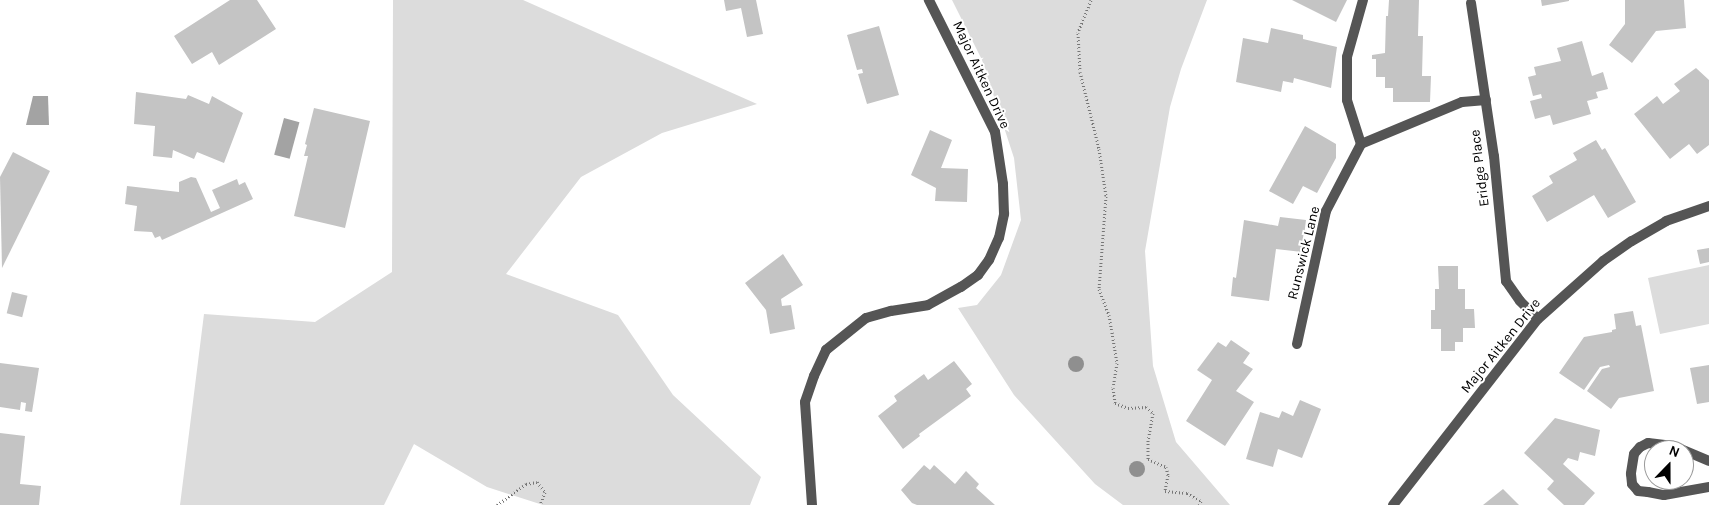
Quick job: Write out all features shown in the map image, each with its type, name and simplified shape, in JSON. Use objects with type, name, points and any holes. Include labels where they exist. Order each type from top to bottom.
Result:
[{"type":"street","name":"Major Aitken Drive","points":[[812,505],[805,402],[826,350],[866,318],[892,310],[928,305],[962,288],[978,275],[989,260],[999,238],[1004,214],[1003,184],[995,132],[929,0]]},
{"type":"street","points":[[1363,0],[1346,57],[1347,100],[1361,144],[1462,102],[1486,100]]},
{"type":"street","name":"Eridge Place","points":[[1471,2],[1486,100],[1506,282],[1520,301],[1538,318]]},
{"type":"street","name":"Runswick Lane","points":[[1297,344],[1326,211],[1361,144]]},
{"type":"street","name":"Major Aitken Drive","points":[[1393,505],[1538,318],[1597,266],[1632,241],[1666,220],[1709,206]]},
{"type":"street","points":[[1709,461],[1673,446],[1648,443],[1640,447],[1634,454],[1631,474],[1632,484],[1638,490],[1664,495],[1709,487]]},
{"type":"path","points":[[1091,0],[1078,32],[1080,72],[1099,148],[1106,196],[1099,289],[1109,315],[1117,364],[1114,388],[1115,403],[1128,408],[1146,407],[1152,413],[1148,440],[1148,459],[1166,467],[1168,475],[1165,491],[1188,493],[1201,501],[1199,505]]},
{"type":"path","points":[[497,505],[526,484],[537,482],[545,492],[540,505]]},
{"type":"shaded area","points":[[393,0],[523,0],[757,104],[662,133],[581,177],[506,274],[618,315],[673,395],[761,477],[750,505],[543,505],[487,487],[414,444],[384,505],[180,505],[204,314],[315,322],[392,272]]},
{"type":"shaded area","points":[[952,0],[1207,0],[1181,69],[1170,107],[1145,251],[1153,366],[1176,442],[1230,505],[1123,505],[1095,484],[1014,395],[958,308],[977,305],[1001,275],[1021,220],[1014,158],[982,60]]},
{"type":"shaded area","points":[[33,96],[48,96],[49,125],[26,125]]},
{"type":"shaded area","points":[[284,118],[299,122],[290,159],[274,155]]},
{"type":"shaded area","points":[[1709,265],[1709,324],[1660,334],[1648,278]]},
{"type":"building","points":[[230,0],[257,0],[276,29],[219,65],[212,52],[192,64],[174,36]]},
{"type":"building","points":[[724,0],[756,0],[763,34],[747,37],[741,8],[726,11]]},
{"type":"building","points":[[1292,0],[1347,0],[1336,22]]},
{"type":"building","points":[[1389,0],[1419,0],[1418,36],[1423,36],[1422,76],[1431,76],[1430,102],[1393,102],[1393,88],[1385,88],[1385,77],[1376,77],[1376,59],[1372,59],[1372,55],[1385,53],[1386,16],[1388,16]]},
{"type":"building","points":[[1541,0],[1569,0],[1569,1],[1542,6]]},
{"type":"building","points":[[1625,0],[1684,0],[1686,28],[1656,31],[1632,63],[1609,45],[1625,24]]},
{"type":"building","points":[[879,26],[899,95],[867,104],[858,74],[863,73],[862,69],[857,70],[847,35]]},
{"type":"building","points":[[1271,28],[1303,35],[1303,39],[1337,47],[1331,88],[1294,78],[1293,83],[1283,81],[1281,92],[1236,82],[1243,38],[1268,43]]},
{"type":"building","points":[[1582,41],[1592,76],[1603,72],[1608,89],[1596,92],[1598,98],[1587,101],[1591,114],[1553,125],[1550,115],[1535,119],[1530,101],[1542,98],[1541,94],[1533,96],[1528,77],[1536,75],[1534,67],[1561,61],[1557,48]]},
{"type":"building","points":[[1696,68],[1709,80],[1709,145],[1697,154],[1689,144],[1670,159],[1634,114],[1657,96],[1663,104],[1680,91],[1674,84]]},
{"type":"building","points":[[136,92],[186,99],[188,95],[209,104],[212,96],[243,113],[224,163],[197,152],[194,159],[173,150],[172,158],[153,156],[155,126],[134,124]]},
{"type":"building","points":[[314,108],[370,121],[345,228],[294,216],[308,156],[304,156],[307,145],[305,144]]},
{"type":"building","points":[[1305,126],[1336,144],[1336,158],[1317,193],[1303,186],[1293,204],[1269,191]]},
{"type":"building","points":[[930,130],[952,140],[941,168],[968,169],[967,202],[935,201],[936,188],[911,175]]},
{"type":"building","points":[[1596,140],[1602,150],[1605,148],[1636,202],[1608,218],[1594,195],[1547,222],[1532,196],[1553,183],[1549,176],[1577,160],[1573,153]]},
{"type":"building","points":[[13,152],[50,171],[2,268],[0,177]]},
{"type":"building","points":[[191,177],[196,178],[211,212],[220,208],[212,190],[237,179],[239,185],[245,182],[253,199],[162,240],[160,236],[155,238],[152,232],[134,231],[137,206],[125,204],[127,186],[179,192],[179,182]]},
{"type":"building","points":[[1280,217],[1306,220],[1302,252],[1276,249],[1269,301],[1231,296],[1233,277],[1236,278],[1244,220],[1278,226]]},
{"type":"building","points":[[1709,248],[1709,262],[1700,264],[1697,250]]},
{"type":"building","points":[[783,254],[803,285],[781,299],[782,306],[791,305],[795,329],[770,334],[766,310],[745,283]]},
{"type":"building","points":[[1438,266],[1458,266],[1458,289],[1465,289],[1465,309],[1474,309],[1475,328],[1463,328],[1463,342],[1455,342],[1455,351],[1441,351],[1441,329],[1431,329],[1431,310],[1435,310],[1435,289],[1439,289]]},
{"type":"building","points":[[12,292],[28,296],[22,317],[7,313]]},
{"type":"building","points":[[1633,311],[1636,326],[1641,325],[1654,391],[1619,398],[1611,409],[1587,391],[1602,369],[1610,367],[1609,365],[1600,367],[1584,390],[1559,373],[1584,337],[1612,332],[1612,330],[1616,329],[1614,314]]},
{"type":"building","points":[[1231,340],[1250,353],[1243,363],[1253,369],[1236,391],[1254,402],[1225,446],[1186,421],[1212,380],[1197,370],[1218,342],[1226,347]]},
{"type":"building","points":[[954,361],[972,384],[966,389],[971,396],[919,434],[920,436],[903,449],[878,416],[897,401],[894,396],[924,374],[928,380]]},
{"type":"building","points":[[0,363],[39,368],[32,412],[25,411],[26,403],[21,402],[20,410],[0,407]]},
{"type":"building","points":[[1709,365],[1709,402],[1697,404],[1690,368]]},
{"type":"building","points":[[1300,400],[1321,409],[1302,458],[1278,449],[1273,467],[1246,459],[1260,412],[1279,418],[1282,411],[1293,416]]},
{"type":"building","points":[[1555,418],[1600,430],[1595,456],[1580,452],[1578,461],[1568,458],[1563,464],[1595,493],[1584,505],[1564,505],[1547,489],[1554,481],[1524,453]]},
{"type":"building","points":[[0,433],[25,436],[20,484],[41,486],[39,505],[0,505]]},
{"type":"building","points":[[924,465],[930,470],[934,465],[955,484],[966,471],[979,484],[976,488],[995,505],[917,505],[912,503],[901,490]]},
{"type":"building","points":[[1503,489],[1519,505],[1483,505]]}]
